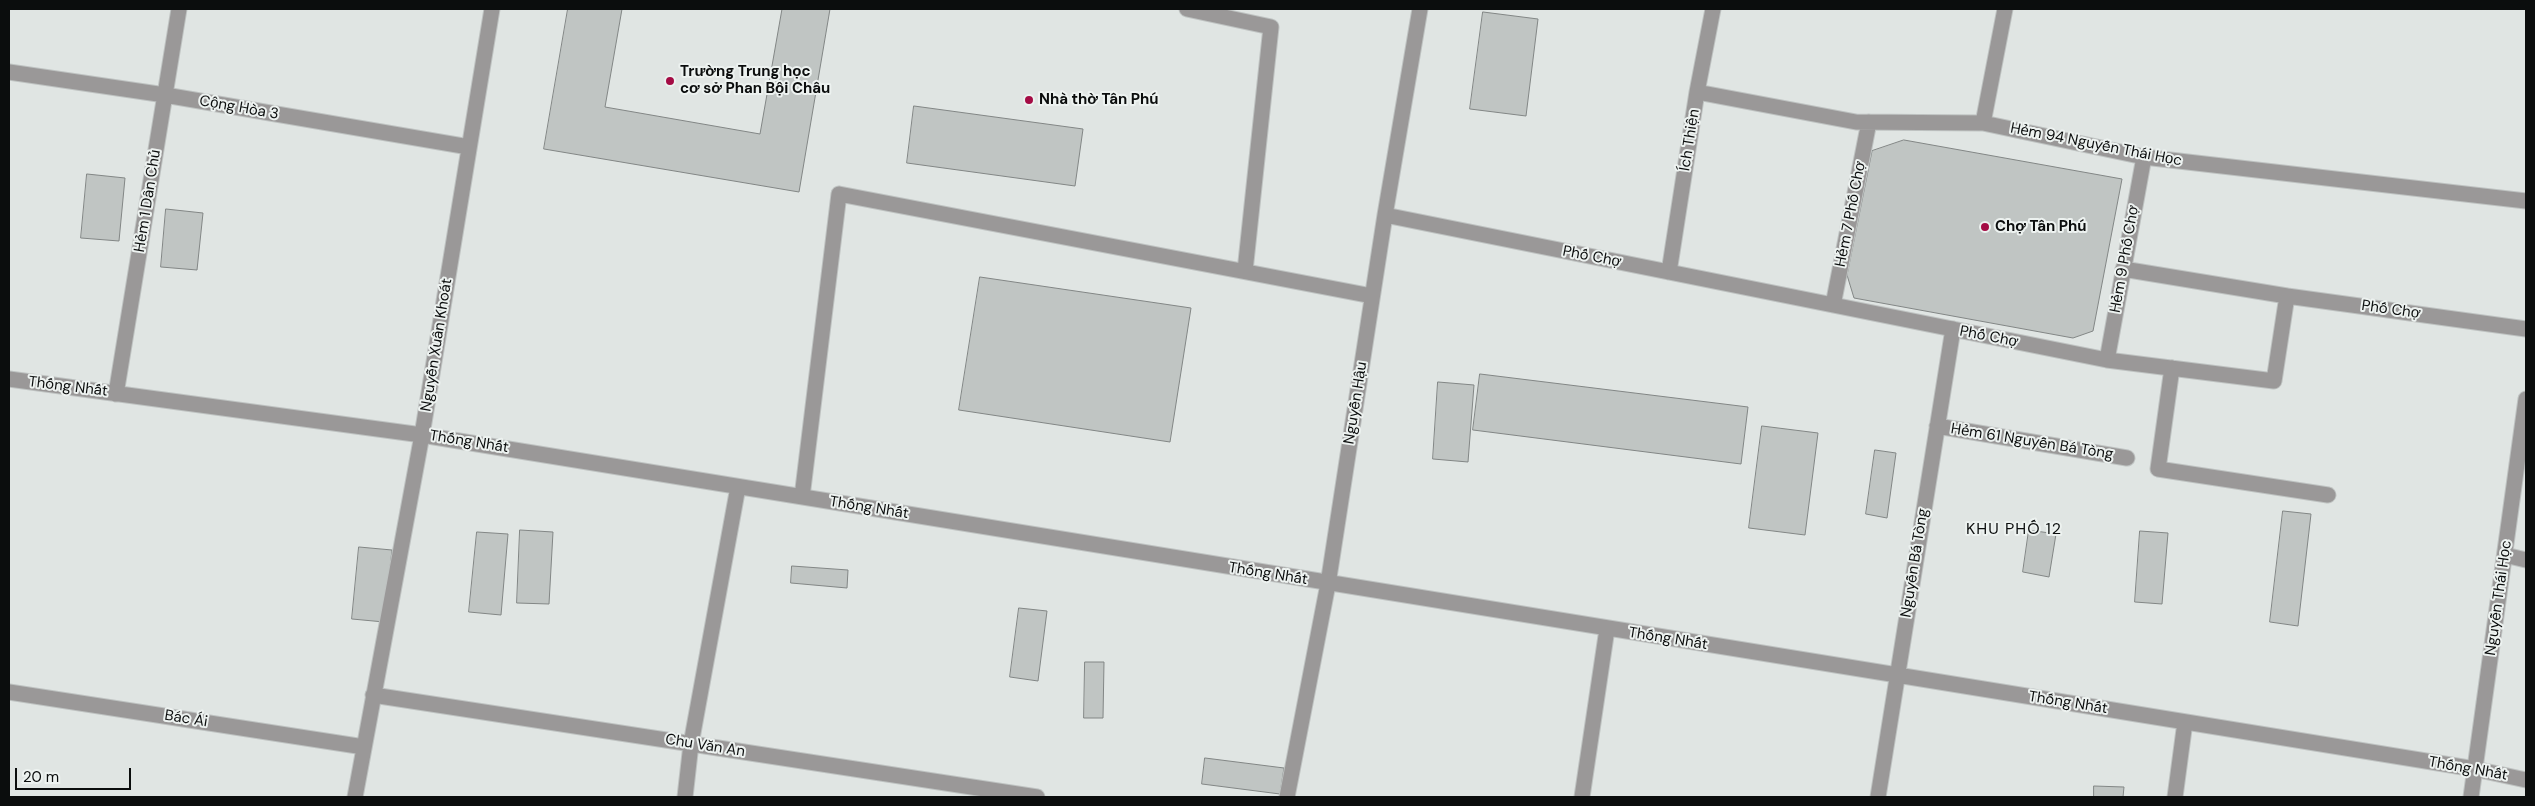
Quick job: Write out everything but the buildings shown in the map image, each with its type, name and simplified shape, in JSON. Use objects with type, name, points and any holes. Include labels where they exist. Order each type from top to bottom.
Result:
[{"type":"street","name":"Hẻm 1 Dân Chủ","points":[[116,394],[179,9]]},
{"type":"street","name":"Nguyễn Xuân Khoát","points":[[355,797],[422,435],[492,9]]},
{"type":"street","points":[[1187,9],[1271,26],[1245,271]]},
{"type":"street","name":"Nguyễn Hậu","points":[[1287,797],[1328,584],[1372,296],[1420,9]]},
{"type":"street","name":"Ích Thiện","points":[[1669,272],[1697,92],[1713,9]]},
{"type":"street","points":[[1983,123],[2005,9]]},
{"type":"street","name":"Cộng Hòa 3","points":[[9,72],[165,95],[469,147]]},
{"type":"street","name":"Hẻm 94 Nguyễn Thái Học","points":[[1697,92],[1856,122],[1983,123],[2144,157],[2526,201]]},
{"type":"street","name":"Hẻm 7 Phố Chợ","points":[[1833,305],[1870,122]]},
{"type":"street","name":"Hẻm 9 Phố Chợ","points":[[2106,360],[2144,157]]},
{"type":"street","points":[[802,497],[839,194],[1372,296]]},
{"type":"street","name":"Phố Chợ","points":[[1385,215],[2106,360],[2274,381],[2287,296],[2526,329]]},
{"type":"street","points":[[2123,270],[2287,296]]},
{"type":"street","name":"Nguyễn Bá Tòng","points":[[1878,797],[1953,329]]},
{"type":"street","points":[[2172,368],[2158,469],[2328,495]]},
{"type":"street","name":"Thống Nhất","points":[[9,380],[422,435],[1328,584],[2475,769],[2526,780]]},
{"type":"street","name":"Nguyễn Thái Học","points":[[2471,797],[2526,399]]},
{"type":"street","name":"Hẻm 61 Nguyễn Bá Tòng","points":[[1938,426],[2127,458]]},
{"type":"street","points":[[685,797],[691,744],[738,487]]},
{"type":"street","points":[[2505,555],[2526,560]]},
{"type":"street","points":[[1582,797],[1607,629]]},
{"type":"street","name":"Bác Ái","points":[[9,692],[364,747]]},
{"type":"street","name":"Chu Văn An","points":[[373,695],[1037,797]]},
{"type":"street","points":[[2175,797],[2185,722]]},
{"type":"place","name":"Trường Trung học cơ sở Phan Bội Châu","points":[[670,81]]},
{"type":"place","name":"Nhà thờ Tân Phú","points":[[1029,100]]},
{"type":"place","name":"Chợ Tân Phú","points":[[1985,227]]},
{"type":"district","name":"KHU PHỐ 12","points":[[2014,530]]}]
